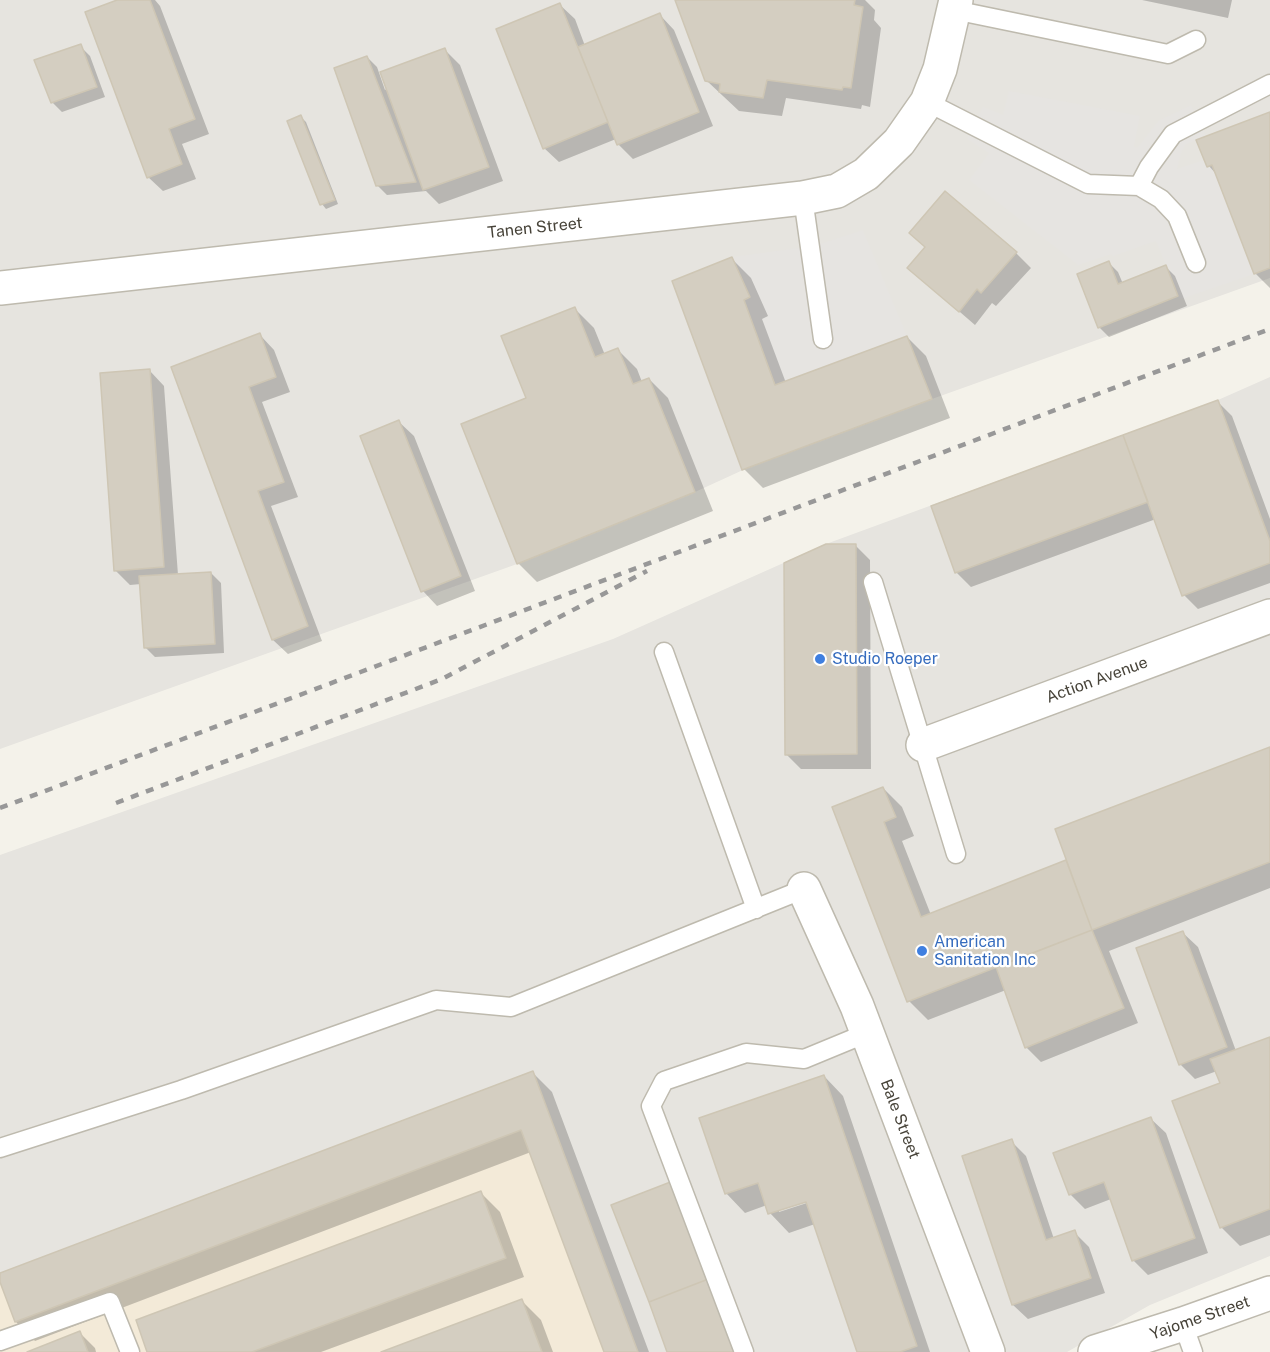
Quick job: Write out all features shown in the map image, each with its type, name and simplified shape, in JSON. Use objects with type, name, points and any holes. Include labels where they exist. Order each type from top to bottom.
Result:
[{"type":"street","name":"Tanen Street","points":[[0,288],[803,198],[837,191],[866,174],[899,142],[927,102],[940,69],[955,5]]},
{"type":"street","name":"Action Avenue","points":[[923,745],[1270,616]]},
{"type":"street","name":"Bale Street","points":[[804,889],[867,1033],[988,1352]]},
{"type":"street","name":"Yajome Street","points":[[1095,1352],[1188,1338],[1270,1293]]},
{"type":"lane","points":[[955,5],[1168,54],[1196,40]]},
{"type":"lane","points":[[1140,186],[1149,167],[1173,134],[1270,84]]},
{"type":"lane","points":[[927,102],[1088,184],[1140,186],[1161,199],[1177,216],[1196,263]]},
{"type":"lane","points":[[803,198],[823,339]]},
{"type":"lane","points":[[873,582],[956,854]]},
{"type":"lane","points":[[664,651],[756,909]]},
{"type":"lane","points":[[0,1148],[181,1090],[436,1000],[511,1007],[804,889]]},
{"type":"lane","points":[[744,1352],[651,1106],[664,1081],[746,1053],[804,1059],[867,1033]]},
{"type":"lane","points":[[0,1341],[110,1302],[130,1352]]},
{"type":"shaded area","points":[[0,0],[1270,0],[1270,278],[932,399],[743,470],[695,492],[517,564],[0,749]]},
{"type":"shaded area","points":[[1009,91],[1140,116],[1134,147],[1137,148],[1158,121],[1191,105],[1206,136],[1186,144],[1177,169],[1204,160],[1207,167],[1212,165],[1254,274],[1181,299],[1156,241],[1078,265],[969,180],[989,153],[967,139],[983,107],[1003,115]]},
{"type":"shaded area","points":[[863,230],[907,336],[775,385],[744,300],[750,297],[732,257],[814,246]]},
{"type":"shaded area","points":[[1270,377],[1270,1256],[1150,1305],[1067,1352],[638,1352],[533,1071],[0,1273],[0,855],[613,639],[826,544],[1218,400]]},
{"type":"shaded area","points":[[533,1071],[638,1352],[0,1352],[0,1273]]},
{"type":"building","points":[[117,0],[150,0],[195,119],[169,129],[182,164],[147,178],[85,12]]},
{"type":"building","points":[[675,0],[855,0],[854,5],[863,7],[851,88],[843,87],[842,90],[767,80],[763,98],[719,92],[720,84],[705,81]]},
{"type":"building","points":[[560,3],[608,122],[543,149],[496,29]]},
{"type":"building","points":[[660,13],[699,112],[617,145],[578,47]]},
{"type":"building","points":[[81,44],[97,87],[51,103],[34,60]]},
{"type":"building","points":[[445,48],[489,167],[423,190],[380,72]]},
{"type":"building","points":[[367,56],[416,182],[376,186],[334,68]]},
{"type":"building","points":[[1270,112],[1270,268],[1254,274],[1212,165],[1207,167],[1196,140]]},
{"type":"building","points":[[301,115],[335,200],[320,205],[287,121]]},
{"type":"building","points":[[945,191],[1017,252],[981,293],[977,289],[959,312],[907,268],[925,247],[909,233]]},
{"type":"building","points":[[732,257],[750,297],[744,300],[775,385],[907,336],[932,399],[742,470],[672,281]]},
{"type":"building","points":[[1109,261],[1118,284],[1166,265],[1178,296],[1098,328],[1077,274]]},
{"type":"building","points":[[575,307],[595,357],[618,348],[633,384],[649,378],[695,492],[517,564],[461,424],[526,398],[501,336]]},
{"type":"building","points":[[260,333],[276,377],[249,387],[284,482],[258,491],[308,626],[272,640],[171,367]]},
{"type":"building","points":[[150,369],[164,567],[114,571],[100,373]]},
{"type":"building","points":[[1218,400],[1270,541],[1270,563],[1182,596],[1123,435]]},
{"type":"building","points":[[399,420],[461,576],[421,592],[360,436]]},
{"type":"building","points":[[1123,435],[1148,502],[955,573],[931,506]]},
{"type":"building","name":"Studio Roeper","points":[[826,544],[856,544],[857,754],[785,755],[784,563]]},
{"type":"building","points":[[211,572],[215,644],[144,648],[139,576]]},
{"type":"building","points":[[1270,747],[1270,862],[1092,930],[1055,829]]},
{"type":"building","points":[[883,787],[896,817],[884,822],[921,917],[1066,860],[1092,930],[907,1002],[832,807]]},
{"type":"building","points":[[1092,930],[1124,1008],[1025,1048],[996,967]]},
{"type":"building","points":[[1183,931],[1227,1047],[1179,1065],[1136,948]]},
{"type":"building","points":[[1270,1037],[1270,1209],[1220,1228],[1172,1101],[1220,1083],[1210,1059]]},
{"type":"building","points":[[533,1071],[638,1352],[604,1352],[521,1130],[15,1322],[0,1282],[0,1273]]},
{"type":"building","points":[[824,1075],[917,1346],[900,1352],[857,1352],[806,1202],[768,1214],[758,1183],[725,1194],[699,1118]]},
{"type":"building","points":[[1151,1117],[1195,1238],[1132,1261],[1104,1182],[1069,1195],[1053,1153]]},
{"type":"building","points":[[1012,1139],[1046,1240],[1075,1230],[1091,1278],[1012,1305],[962,1156]]},
{"type":"building","points":[[673,1181],[711,1278],[649,1302],[611,1205]]},
{"type":"building","points":[[481,1191],[506,1258],[252,1352],[147,1352],[136,1320]]},
{"type":"building","points":[[711,1278],[740,1352],[667,1352],[649,1302]]},
{"type":"building","points":[[522,1299],[542,1352],[381,1352]]},
{"type":"building","points":[[80,1331],[88,1352],[27,1352]]},
{"type":"railway","points":[[0,808],[1270,329]]},
{"type":"railway","points":[[116,803],[442,679],[647,571]]},
{"type":"place","name":"Studio Roeper","points":[[820,659]]},
{"type":"place","name":"American Sanitation Inc","points":[[922,951]]}]
